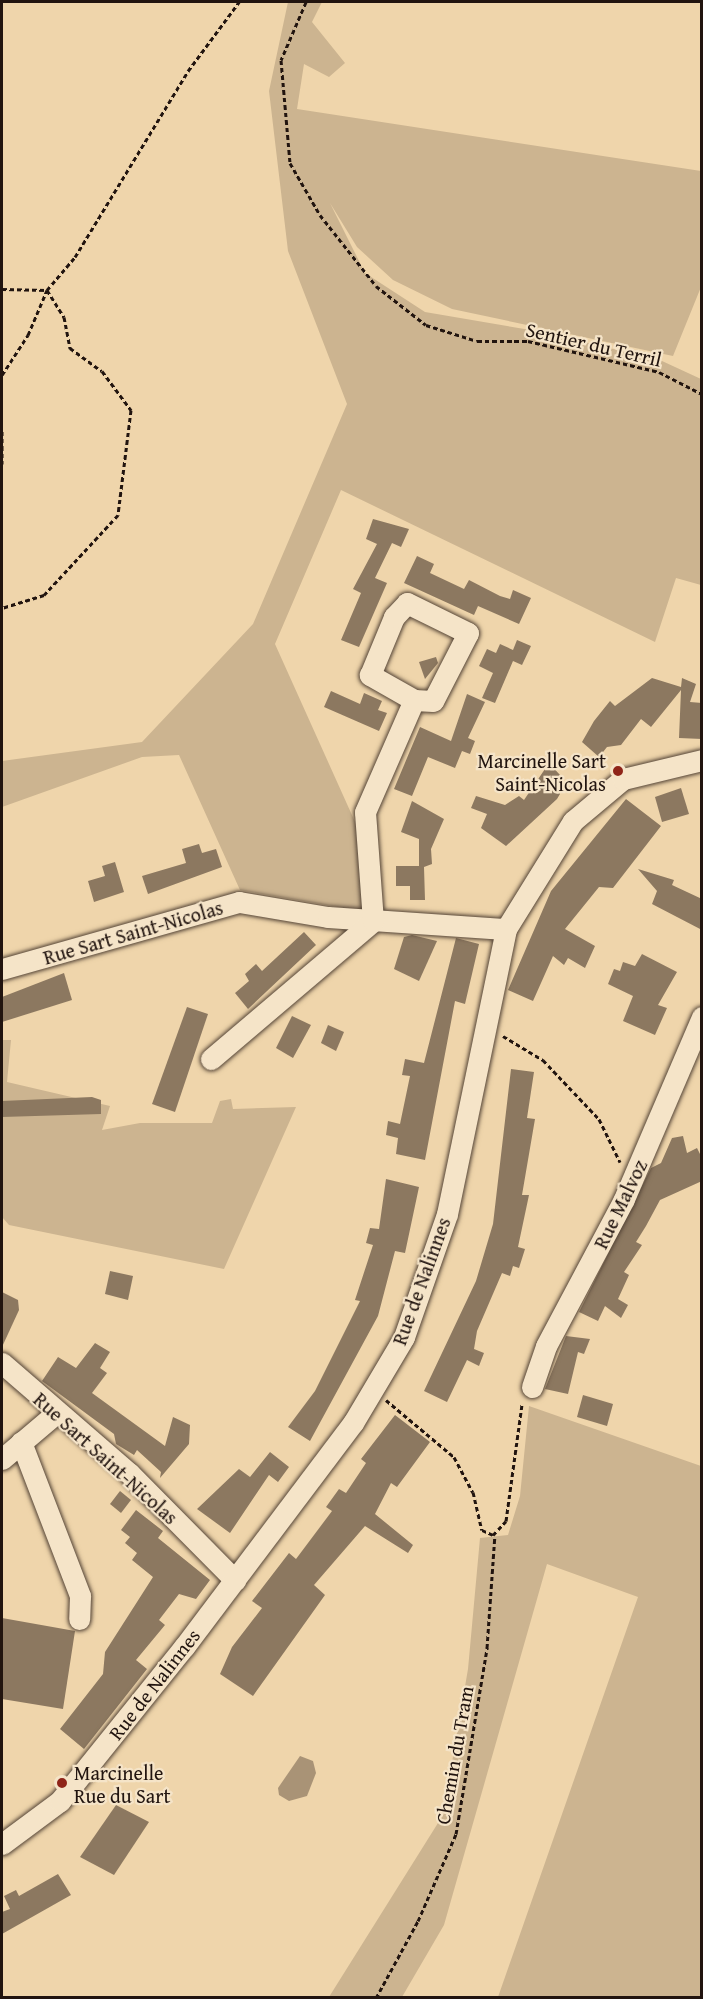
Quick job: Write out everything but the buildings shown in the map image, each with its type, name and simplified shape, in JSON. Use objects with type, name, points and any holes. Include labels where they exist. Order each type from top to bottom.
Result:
[{"type":"street","points":[[407,603],[468,633],[433,701],[414,700],[370,675],[394,617],[407,603]]},
{"type":"street","points":[[211,1059],[373,921],[365,812],[414,700]]},
{"type":"street","name":"Rue de Nalinnes","points":[[2,1841],[60,1801],[235,1580],[372,1392],[404,1337],[447,1214],[506,929],[573,821],[623,779],[702,760]]},
{"type":"street","name":"Rue Sart Saint-Nicolas","points":[[2,969],[239,902],[373,921],[506,929]]},
{"type":"street","name":"Rue Malvoz","points":[[532,1387],[546,1346],[624,1198],[702,1017]]},
{"type":"street","name":"Rue Sart Saint-Nicolas","points":[[2,1363],[55,1414],[129,1473],[235,1580]]},
{"type":"street","points":[[2,1459],[55,1414]]},
{"type":"street","points":[[21,1442],[80,1596],[79,1619]]},
{"type":"path","points":[[2,375],[28,335],[47,290],[75,257],[188,71],[239,2]]},
{"type":"path","name":"Sentier du Terril","points":[[306,2],[281,60],[290,163],[320,215],[376,286],[426,325],[477,341],[528,341],[659,372],[702,394]]},
{"type":"path","points":[[2,288],[47,290]]},
{"type":"path","points":[[2,608],[44,595],[118,514],[130,450],[131,410],[102,371],[70,348],[64,317],[47,290]]},
{"type":"path","points":[[2,431],[2,464]]},
{"type":"path","points":[[486,1027],[543,1060],[603,1124],[619,1158]]},
{"type":"path","points":[[372,1392],[447,1448],[469,1481],[482,1530],[495,1535],[506,1521],[523,1395],[532,1387]]},
{"type":"path","name":"Chemin du Tram","points":[[376,1998],[418,1921],[456,1834],[487,1648],[495,1535]]},
{"type":"shaded area","points":[[288,2],[322,2],[312,22],[345,63],[329,77],[304,64],[297,109],[701,171],[701,287],[673,356],[452,309],[393,280],[357,247],[330,203],[365,273],[425,312],[548,333],[662,361],[701,379],[701,585],[676,578],[655,642],[341,490],[275,644],[356,824],[367,912],[240,890],[179,755],[142,757],[2,807],[2,761],[142,742],[253,624],[347,404],[288,251],[269,91]]},
{"type":"shaded area","points":[[2,1040],[11,1040],[7,1082],[110,1106],[102,1130],[140,1123],[212,1123],[220,1101],[231,1099],[233,1109],[296,1107],[224,1269],[9,1225],[2,1217]]},
{"type":"shaded area","points":[[529,1406],[701,1466],[701,1997],[498,1997],[638,1597],[547,1564],[444,1925],[402,1997],[329,1997],[443,1815],[468,1669],[480,1538],[508,1535],[520,1496]]},
{"type":"shaded area","points":[[300,1756],[313,1761],[316,1773],[307,1796],[289,1801],[279,1795],[278,1788]]},
{"type":"place","name":"Marcinelle Sart Saint-Nicolas","points":[[618,771]]},
{"type":"place","name":"Marcinelle Rue du Sart","points":[[62,1783]]}]
